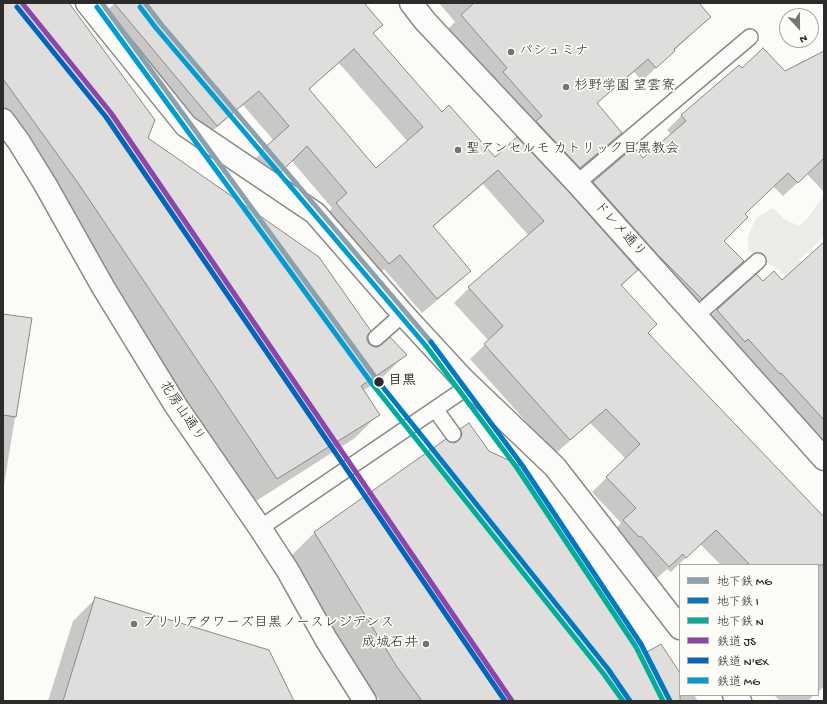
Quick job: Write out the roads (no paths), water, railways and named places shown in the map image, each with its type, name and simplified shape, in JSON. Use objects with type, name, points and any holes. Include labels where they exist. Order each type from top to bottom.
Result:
[{"type":"street","points":[[87,3],[186,126],[315,213],[403,314],[469,386],[555,467],[679,627]]},
{"type":"street","name":"ドレメ通り","points":[[411,3],[425,21],[578,183],[824,459]]},
{"type":"street","name":"花房山通り","points":[[3,120],[19,142],[45,184],[103,287],[176,406],[288,571],[326,639],[365,701]]},
{"type":"lane","points":[[578,183],[750,37]]},
{"type":"lane","points":[[696,316],[758,261]]},
{"type":"lane","points":[[376,338],[403,314]]},
{"type":"lane","points":[[260,528],[469,386]]},
{"type":"lane","points":[[435,409],[453,434]]},
{"type":"metro line","name":"MG","points":[[102,3],[378,381]]},
{"type":"metro line","name":"MG","points":[[145,3],[161,24],[431,342]]},
{"type":"metro line","name":"I","points":[[431,342],[522,465],[641,644],[670,701]]},
{"type":"metro line","name":"N","points":[[426,346],[517,468],[636,647],[663,701]]},
{"type":"metro line","name":"I","points":[[378,381],[608,669],[630,701]]},
{"type":"metro line","name":"N","points":[[373,385],[603,673],[623,701]]},
{"type":"rail line","name":"JS","points":[[22,3],[111,113],[512,701]]},
{"type":"rail line","name":"N'EX","points":[[17,7],[106,117],[505,701]]},
{"type":"rail line","name":"MG","points":[[97,7],[373,385]]},
{"type":"rail line","name":"MG","points":[[140,7],[156,28],[426,346]]},
{"type":"place","name":"パシュミナ","points":[[511,52]]},
{"type":"place","name":"杉野学園 望雲寮","points":[[566,87]]},
{"type":"place","name":"聖アンセルモ カトリック目黒教会","points":[[458,150]]},
{"type":"place","name":"目黒","points":[[379,382]]},
{"type":"place","name":"ブリリアタワーズ目黒ノースレジデンス","points":[[134,624]]},
{"type":"place","name":"成城石井","points":[[426,644]]}]
